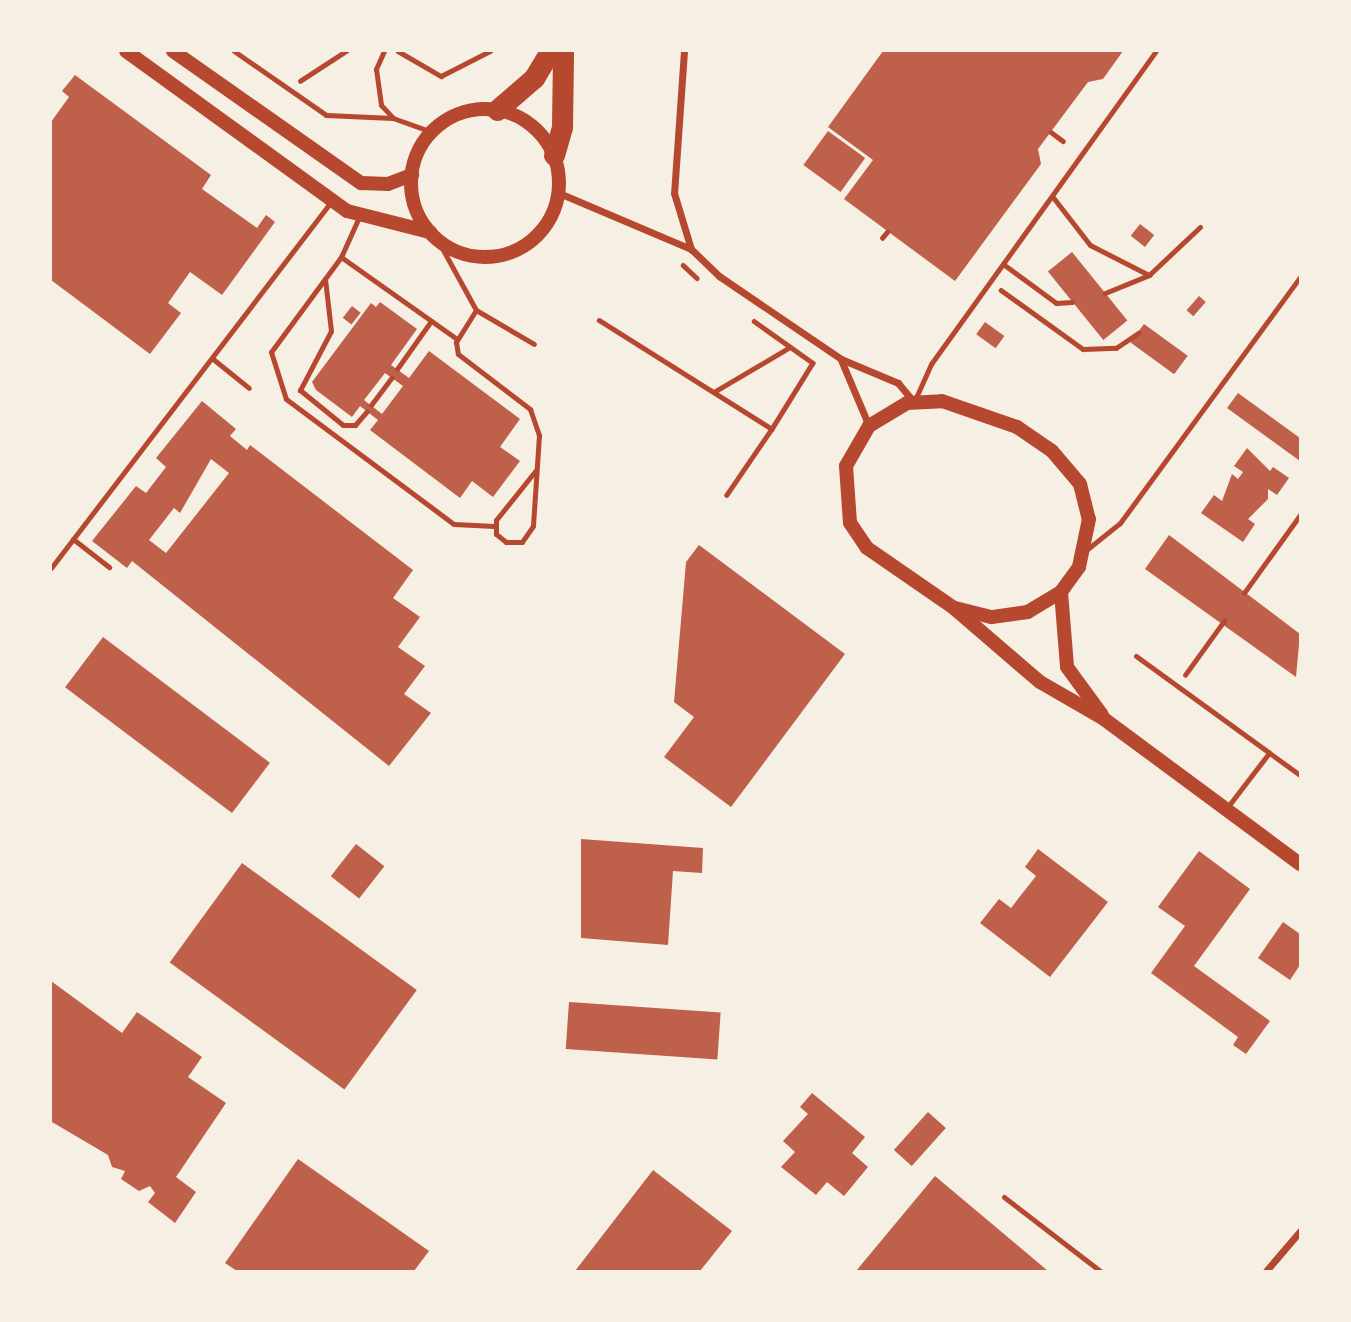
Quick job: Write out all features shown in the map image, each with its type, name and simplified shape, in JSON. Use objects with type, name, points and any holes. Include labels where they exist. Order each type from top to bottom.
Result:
[{"type":"highway","points":[[497,110],[534,78],[550,51]]},
{"type":"highway","points":[[554,155],[562,127],[563,51]]},
{"type":"main road","points":[[126,51],[332,201],[359,217],[433,236],[466,255],[503,256],[537,237],[559,193],[554,155],[531,125],[497,110],[462,113],[432,132],[412,175],[415,205],[433,236]]},
{"type":"main road","points":[[173,51],[361,183],[388,184],[412,175]]},
{"type":"main road","points":[[954,608],[991,617],[1016,616],[1061,592],[1085,551],[1086,502],[1070,469],[1052,451],[998,417],[942,401],[914,402],[869,426],[846,466],[850,523],[867,548],[954,608],[1040,682],[1104,719],[1300,864]]},
{"type":"main road","points":[[1061,592],[1068,667],[1104,719]]},
{"type":"street","points":[[684,51],[674,193],[691,249]]},
{"type":"street","points":[[559,193],[691,249],[719,276],[841,359],[898,383],[914,402]]},
{"type":"street","points":[[841,359],[869,426]]},
{"type":"street","points":[[1266,1271],[1300,1231]]},
{"type":"lane","points":[[234,51],[326,115],[393,118],[432,132]]},
{"type":"lane","points":[[384,51],[375,81],[381,105],[393,118]]},
{"type":"lane","points":[[914,402],[930,364],[1156,51]]},
{"type":"lane","points":[[1052,196],[1090,245],[1149,275]]},
{"type":"lane","points":[[51,568],[332,201]]},
{"type":"lane","points":[[359,217],[341,257],[271,352],[286,399],[454,524],[494,526]]},
{"type":"lane","points":[[1105,293],[1149,275],[1200,227]]},
{"type":"lane","points":[[433,236],[476,310],[534,344]]},
{"type":"lane","points":[[341,257],[457,339]]},
{"type":"lane","points":[[1003,264],[1056,303],[1072,302]]},
{"type":"lane","points":[[1085,551],[1119,523],[1300,276]]},
{"type":"lane","points":[[324,279],[331,331],[300,390],[344,425],[355,425],[367,411]]},
{"type":"lane","points":[[476,310],[457,339],[458,354],[530,409],[540,435],[527,538],[506,542],[494,526]]},
{"type":"lane","points":[[397,369],[431,321]]},
{"type":"lane","points":[[213,359],[249,388]]},
{"type":"lane","points":[[371,405],[391,378]]},
{"type":"lane","points":[[494,526],[536,470]]},
{"type":"lane","points":[[73,539],[109,567]]},
{"type":"lane","points":[[1136,656],[1300,775]]},
{"type":"lane","points":[[1226,808],[1269,752]]},
{"type":"lane","points":[[1004,1197],[1100,1271]]},
{"type":"path","points":[[298,82],[346,51]]},
{"type":"path","points":[[400,52],[441,76],[490,51]]},
{"type":"path","points":[[1051,132],[1063,141]]},
{"type":"path","points":[[882,238],[887,232]]},
{"type":"path","points":[[675,255],[701,281]]},
{"type":"path","points":[[1001,289],[1083,349],[1116,348],[1138,333]]},
{"type":"path","points":[[727,495],[813,363],[750,318]]},
{"type":"path","points":[[599,320],[772,429]]},
{"type":"path","points":[[714,392],[790,347]]},
{"type":"path","points":[[1244,593],[1300,515]]},
{"type":"path","points":[[1185,676],[1224,621]]},
{"type":"building","points":[[883,51],[1123,51],[1103,79],[1088,82],[1038,149],[1041,164],[955,281],[844,199],[873,160],[828,127]]},
{"type":"building","points":[[75,75],[211,175],[202,189],[257,228],[266,215],[275,222],[222,295],[190,272],[168,303],[181,313],[150,354],[51,280],[51,122],[69,97],[62,91]]},
{"type":"building","points":[[828,131],[865,158],[841,192],[803,165]]},
{"type":"building","points":[[1140,224],[1154,235],[1145,247],[1131,236]]},
{"type":"building","points":[[1072,252],[1127,320],[1103,340],[1048,272]]},
{"type":"building","points":[[1199,296],[1206,302],[1193,316],[1187,310]]},
{"type":"building","points":[[380,302],[417,329],[391,365],[409,378],[429,351],[520,419],[500,447],[520,461],[493,497],[472,481],[460,498],[370,430],[378,420],[360,406],[352,417],[316,390],[312,382],[371,303],[376,307]],"holes":[[[385,373],[403,386],[382,414],[364,400]]]},
{"type":"building","points":[[352,306],[361,313],[351,325],[343,318]]},
{"type":"building","points":[[985,322],[1004,336],[996,348],[976,334]]},
{"type":"building","points":[[1144,324],[1188,356],[1174,374],[1130,343]]},
{"type":"building","points":[[1238,393],[1300,438],[1300,461],[1227,408]]},
{"type":"building","points":[[202,401],[236,429],[230,436],[247,450],[250,445],[413,570],[393,598],[420,617],[398,647],[425,666],[404,694],[431,713],[389,766],[132,561],[127,568],[92,541],[136,486],[146,493],[166,467],[156,458]],"holes":[[[211,459],[229,473],[166,553],[149,540],[174,508],[180,513]]]},
{"type":"building","points":[[1247,448],[1270,471],[1273,467],[1289,478],[1277,495],[1268,489],[1268,499],[1248,519],[1255,524],[1243,542],[1201,513],[1214,495],[1222,501],[1232,474],[1238,479],[1243,472],[1234,466]]},
{"type":"building","points":[[1169,535],[1300,634],[1296,677],[1145,569]]},
{"type":"building","points":[[699,545],[845,654],[731,807],[664,757],[694,717],[674,702],[686,562]]},
{"type":"building","points":[[103,637],[270,763],[232,813],[65,687]]},
{"type":"building","points":[[581,839],[703,848],[702,873],[673,871],[668,945],[581,938]]},
{"type":"building","points":[[356,844],[384,866],[359,898],[331,876]]},
{"type":"building","points":[[1038,849],[1108,902],[1050,977],[980,923],[999,899],[1011,908],[1036,876],[1025,867]]},
{"type":"building","points":[[1199,851],[1250,889],[1194,966],[1270,1021],[1246,1054],[1233,1045],[1238,1037],[1151,973],[1185,926],[1158,907]]},
{"type":"building","points":[[242,863],[417,990],[344,1089],[170,963]]},
{"type":"building","points":[[1283,922],[1300,934],[1300,965],[1290,980],[1258,958]]},
{"type":"building","points":[[51,981],[122,1033],[137,1012],[202,1057],[188,1077],[226,1103],[176,1177],[196,1192],[175,1223],[148,1202],[155,1193],[150,1186],[139,1191],[121,1179],[125,1171],[112,1167],[108,1155],[52,1122]]},
{"type":"building","points":[[569,1002],[721,1013],[717,1059],[566,1049]]},
{"type":"building","points":[[812,1093],[865,1137],[852,1153],[868,1167],[844,1196],[827,1182],[816,1195],[781,1167],[795,1152],[783,1141],[808,1114],[800,1107]]},
{"type":"building","points":[[928,1112],[946,1128],[912,1166],[894,1150]]},
{"type":"building","points":[[298,1159],[429,1251],[414,1271],[237,1271],[225,1263]]},
{"type":"building","points":[[653,1170],[732,1231],[700,1271],[575,1271]]},
{"type":"building","points":[[935,1176],[1048,1271],[856,1271]]}]
